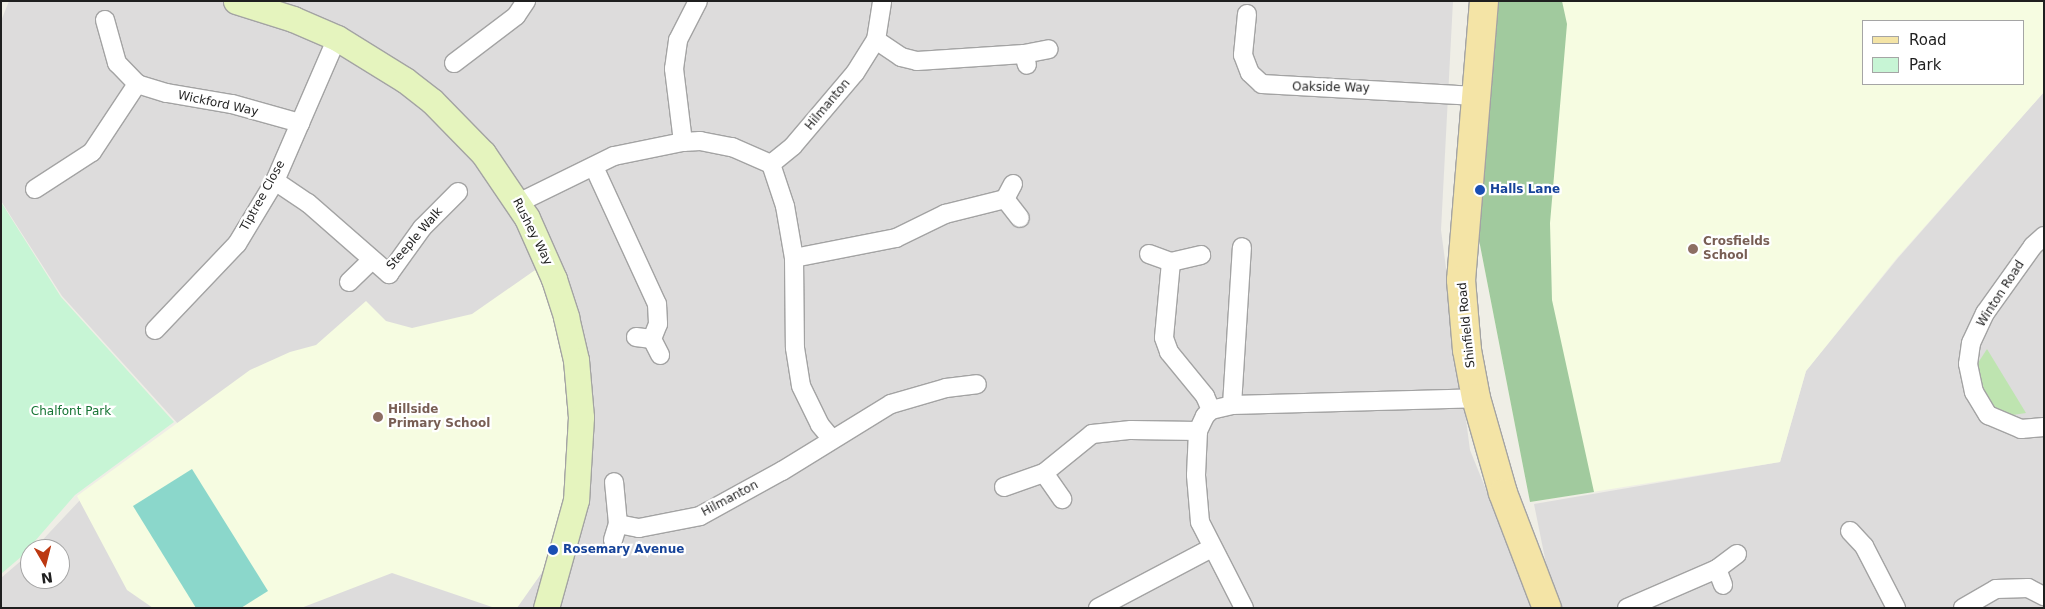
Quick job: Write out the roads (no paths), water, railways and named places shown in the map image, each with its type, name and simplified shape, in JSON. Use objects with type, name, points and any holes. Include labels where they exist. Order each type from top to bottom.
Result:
[{"type":"main road","name":"Shinfield Road","points":[[1484,1],[1461,280],[1467,350],[1476,398],[1503,492],[1547,608]]},
{"type":"street","name":"Rushey Way","points":[[236,1],[293,19],[337,38],[370,56],[432,101],[483,153],[518,203],[554,279],[572,343],[580,397],[580,461],[576,500],[546,608]]},
{"type":"street","points":[[454,63],[516,16],[526,1]]},
{"type":"street","points":[[683,142],[674,69],[678,40],[698,1]]},
{"type":"street","name":"Hilmanton","points":[[771,164],[793,146],[855,72],[876,40],[882,1]]},
{"type":"street","name":"Oakside Way","points":[[1247,14],[1244,55],[1250,73],[1262,84],[1476,96]]},
{"type":"street","points":[[35,189],[92,152],[137,84],[117,63],[105,20]]},
{"type":"street","name":"Tiptree Close","points":[[155,330],[237,244],[274,181],[337,38]]},
{"type":"street","points":[[876,40],[901,56],[917,61],[1026,59],[1050,49]]},
{"type":"street","name":"Wickford Way","points":[[137,84],[300,123]]},
{"type":"street","points":[[518,203],[594,167],[641,148],[700,140],[732,147],[771,164],[785,206],[794,258],[795,348],[801,386],[820,425],[831,438]]},
{"type":"street","points":[[594,167],[657,304],[658,324],[644,338],[660,355]]},
{"type":"street","name":"Steeple Walk","points":[[274,181],[308,203],[389,274],[422,228],[458,192]]},
{"type":"street","points":[[794,258],[878,243],[945,214],[1009,191],[1020,218]]},
{"type":"street","name":"Winton Road","points":[[2044,236],[2032,246],[1985,313],[1971,343],[1968,364],[1974,392],[1988,415],[2021,429],[2044,427]]},
{"type":"street","points":[[1232,405],[1242,247]]},
{"type":"street","points":[[1149,254],[1171,262],[1201,255]]},
{"type":"street","name":"Steeple Walk","points":[[349,282],[372,260]]},
{"type":"street","points":[[1171,262],[1164,338],[1169,352],[1205,396],[1211,410]]},
{"type":"street","name":"Hilmanton","points":[[614,482],[616,532],[700,516],[782,471],[831,438],[891,404],[946,381],[977,384]]},
{"type":"street","points":[[1244,608],[1200,522],[1198,506],[1198,431],[1211,410],[1232,405],[1476,398]]},
{"type":"street","points":[[1004,487],[1044,473],[1092,434],[1131,430],[1198,431]]},
{"type":"street","points":[[1044,473],[1062,499]]},
{"type":"street","points":[[1850,531],[1864,546],[1896,608]]},
{"type":"street","points":[[1098,608],[1212,548]]},
{"type":"street","points":[[1627,608],[1717,569],[1736,554]]},
{"type":"street","points":[[1717,569],[1723,585]]},
{"type":"street","points":[[1964,608],[1996,589],[2028,588],[2044,596]]},
{"type":"place","name":"Halls Lane","points":[[1480,190]]},
{"type":"place","name":"Crosfields School","points":[[1693,249]]},
{"type":"place","name":"Hillside Primary School","points":[[378,417]]},
{"type":"place","name":"Rosemary Avenue","points":[[553,550]]},
{"type":"park label","name":"Chalfont Park","points":[[71,412]]}]
